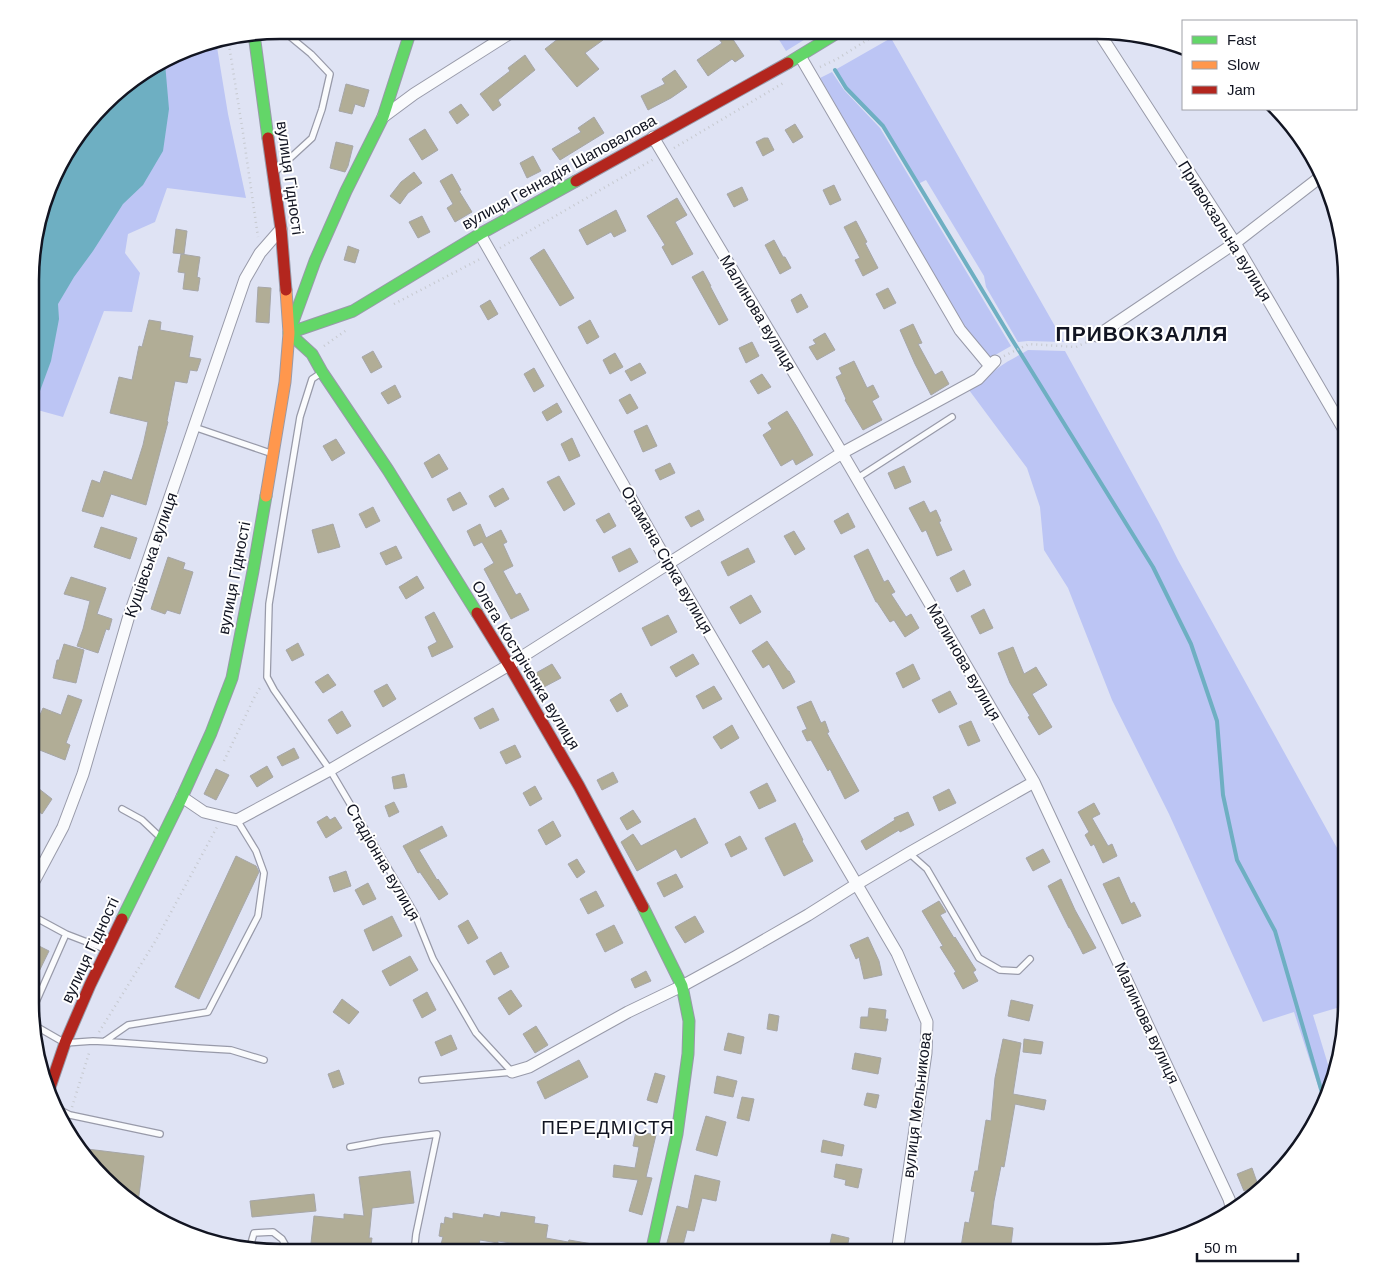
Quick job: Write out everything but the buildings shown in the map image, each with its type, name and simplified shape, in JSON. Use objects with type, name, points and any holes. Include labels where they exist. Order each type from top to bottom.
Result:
[{"type":"street","points":[[289,333],[314,261],[382,118],[408,39]]},
{"type":"street","points":[[382,118],[414,94],[501,39]]},
{"type":"street","name":"вулиця Геннадія Шаповалова","points":[[289,333],[352,311],[480,234],[827,39]]},
{"type":"street","name":"Привокзальна вулиця","points":[[1104,39],[1235,243],[1338,420]]},
{"type":"street","name":"вулиця Гідності","points":[[52,1081],[65,1043],[90,985],[212,733],[232,678],[253,571],[285,382],[289,333],[281,229],[255,40]]},
{"type":"street","points":[[182,797],[204,812],[237,820],[330,770],[509,664],[842,454],[978,379],[992,364],[960,330],[808,71],[797,57]]},
{"type":"street","name":"Малинова вулиця","points":[[653,138],[842,454],[1034,782],[1230,1205]]},
{"type":"street","points":[[1097,336],[1235,243],[1316,180]]},
{"type":"street","name":"Кущівська вулиця","points":[[39,872],[63,827],[83,774],[128,619],[245,279],[260,253],[281,229]]},
{"type":"street","name":"Отамана Сірка вулиця","points":[[480,234],[668,563],[857,884]]},
{"type":"street","name":"Олега Костріченка вулиця","points":[[289,333],[312,354],[388,470],[509,664],[584,794],[641,902],[682,986],[689,1021],[688,1054],[677,1134],[653,1244]]},
{"type":"street","points":[[512,1072],[528,1067],[628,1012],[682,986],[735,957],[909,853],[1034,782]]},
{"type":"street","name":"вулиця Мельникова","points":[[857,884],[897,953],[927,1022],[926,1053],[898,1244]]},
{"type":"lane","points":[[273,174],[312,138],[322,108],[330,74],[311,54],[293,39]]},
{"type":"lane","points":[[267,678],[269,604],[300,417],[312,379],[322,372]]},
{"type":"lane","points":[[856,479],[952,417]]},
{"type":"lane","points":[[194,428],[273,454]]},
{"type":"lane","name":"Стадіонна вулиця","points":[[267,678],[330,770],[414,912],[433,959],[476,1033],[512,1072]]},
{"type":"lane","points":[[122,808],[142,820],[161,838]]},
{"type":"lane","points":[[105,1042],[128,1024],[208,1012],[258,916],[264,873],[256,851],[237,820]]},
{"type":"lane","points":[[909,853],[927,869],[979,958],[1000,970],[1018,971],[1030,959]]},
{"type":"lane","points":[[39,919],[66,934],[107,950]]},
{"type":"lane","points":[[39,995],[66,934]]},
{"type":"lane","points":[[40,1028],[65,1043],[93,1041],[231,1050],[264,1060]]},
{"type":"lane","points":[[422,1080],[512,1072]]},
{"type":"lane","points":[[65,1113],[160,1134]]},
{"type":"lane","points":[[350,1147],[437,1134],[415,1244]]},
{"type":"lane","points":[[251,1242],[254,1233],[273,1232],[285,1244]]},
{"type":"path","points":[[387,308],[491,253],[800,73],[837,59],[869,39]]},
{"type":"path","points":[[229,44],[260,253]]},
{"type":"path","points":[[312,354],[353,326]]},
{"type":"path","points":[[1014,351],[1029,344],[1076,347],[1097,336]]},
{"type":"path","points":[[224,761],[254,698],[267,678]]},
{"type":"path","points":[[70,1115],[93,1041],[156,940],[222,817]]},
{"type":"shaded area","points":[[779,39],[805,39],[786,51]]},
{"type":"shaded area","points":[[892,39],[1064,342],[1018,342],[986,287],[984,276],[926,180],[918,184],[883,126],[846,88],[835,70]]},
{"type":"shaded area","points":[[217,47],[228,114],[246,198],[167,188],[155,222],[128,234],[125,253],[140,273],[132,312],[104,311],[63,417],[39,410],[39,264],[43,233],[57,188],[79,146],[109,109],[159,71],[188,57]]},
{"type":"shaded area","points":[[165,68],[169,109],[163,151],[143,185],[123,204],[58,304],[59,319],[51,361],[39,392],[39,264],[43,233],[57,188],[79,146],[109,109],[146,79]]},
{"type":"shaded area","points":[[832,72],[844,90],[880,128],[1011,346],[990,358],[967,332],[820,78]]},
{"type":"shaded area","points":[[1028,350],[1065,351],[1338,850],[1338,1008],[1313,1015],[1329,1068],[1321,1094],[1294,1012],[1263,1022],[1169,814],[1112,700],[1068,588],[1044,550],[1040,507],[1027,468],[969,390],[1001,365]]},
{"type":"waterway","points":[[835,70],[846,88],[883,126],[1011,338],[1153,567],[1191,644],[1217,721],[1223,795],[1237,860],[1275,931],[1321,1091]]},
{"type":"traffic: fast","points":[[291,327],[315,261],[346,191],[383,117],[408,39]]},
{"type":"traffic: fast","points":[[788,63],[827,39]]},
{"type":"traffic: fast","points":[[255,40],[268,138]]},
{"type":"traffic: fast","points":[[289,333],[353,311],[480,234],[576,181]]},
{"type":"traffic: fast","points":[[289,333],[312,354],[388,470],[477,613]]},
{"type":"traffic: fast","points":[[122,919],[182,797],[211,733],[232,678],[266,496]]},
{"type":"traffic: fast","points":[[643,907],[682,986],[689,1021],[688,1054],[677,1134],[653,1244]]},
{"type":"traffic: slow","points":[[266,496],[285,382],[289,333],[286,290]]},
{"type":"traffic: jam","points":[[576,181],[788,63]]},
{"type":"traffic: jam","points":[[268,138],[281,229],[286,290]]},
{"type":"traffic: jam","points":[[477,613],[579,786],[643,907]]},
{"type":"traffic: jam","points":[[52,1081],[65,1043],[90,985],[122,919]]},
{"type":"district","name":"ПРИВОКЗАЛЛЯ","points":[[1142,333]]},
{"type":"district","name":"ПЕРЕДМІСТЯ","points":[[608,1127]]}]
